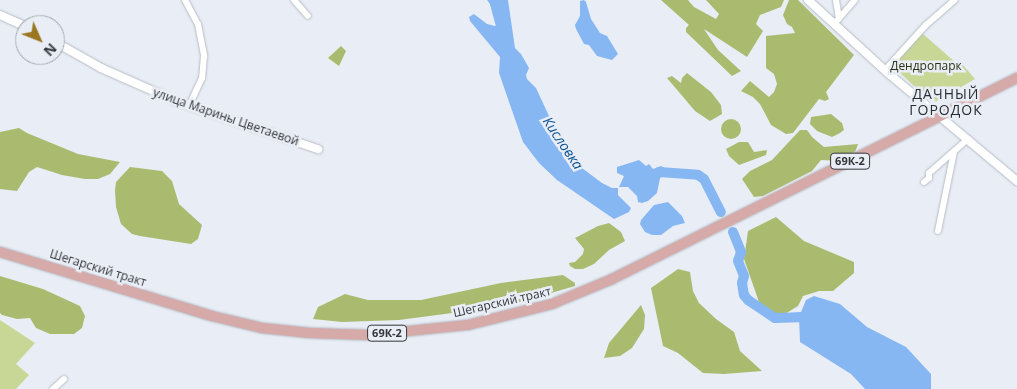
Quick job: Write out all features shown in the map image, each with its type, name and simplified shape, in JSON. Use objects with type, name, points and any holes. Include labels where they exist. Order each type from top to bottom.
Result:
[{"type":"main road","name":"69К-2","points":[[940,117],[1017,78]]},
{"type":"main road","name":"Шегарский тракт","points":[[0,252],[212,316],[262,328],[310,333],[369,335],[468,325],[552,304],[620,275],[940,117]]},
{"type":"street","points":[[185,0],[198,24],[204,56],[202,78],[189,106]]},
{"type":"street","points":[[294,0],[308,16]]},
{"type":"street","points":[[808,0],[836,22],[885,70],[1017,181]]},
{"type":"street","points":[[836,0],[836,22]]},
{"type":"street","points":[[836,22],[855,0]]},
{"type":"street","points":[[885,70],[926,25],[955,0]]},
{"type":"street","points":[[0,15],[15,22]]},
{"type":"street","name":"улица Марины Цветаевой","points":[[65,47],[128,81],[189,106],[318,149]]},
{"type":"street","points":[[924,182],[929,174],[968,139]]},
{"type":"street","points":[[938,231],[954,152]]},
{"type":"street","points":[[54,389],[64,379]]},
{"type":"green space","points":[[661,0],[688,0],[694,7],[716,19],[719,14],[706,0],[784,0],[781,7],[760,15],[756,24],[763,31],[747,57],[704,29],[718,50],[741,71],[732,76],[686,32],[686,28],[689,25]]},
{"type":"green space","points":[[789,0],[798,0],[854,55],[826,92],[829,99],[825,101],[819,99],[793,133],[786,134],[771,125],[760,104],[753,97],[741,91],[750,81],[769,97],[774,92],[777,84],[774,74],[766,68],[766,36],[795,33],[792,27],[787,24],[783,15]]},
{"type":"green space","name":"Дендропарк","points":[[922,33],[955,62],[962,64],[975,79],[935,102],[895,68],[894,63]]},
{"type":"green space","points":[[341,46],[346,51],[339,66],[328,58]]},
{"type":"green space","points":[[687,73],[711,92],[721,105],[722,114],[710,121],[695,111],[667,78],[672,76],[681,83],[682,78]]},
{"type":"green space","points":[[831,114],[842,123],[844,130],[832,137],[817,131],[810,124],[811,117]]},
{"type":"green space","points":[[731,119],[738,122],[741,129],[738,136],[731,139],[724,136],[721,129],[724,122]]},
{"type":"green space","points":[[19,128],[78,154],[120,162],[110,174],[98,179],[62,175],[37,167],[29,172],[17,191],[0,189],[0,132]]},
{"type":"green space","points":[[800,130],[807,130],[824,147],[858,144],[855,152],[839,161],[821,160],[812,171],[763,196],[754,197],[742,179],[750,171],[772,160]]},
{"type":"green space","points":[[739,142],[748,142],[754,152],[767,150],[766,155],[739,165],[729,156],[726,149]]},
{"type":"green space","points":[[130,167],[162,171],[172,181],[179,204],[202,225],[198,239],[191,244],[140,236],[132,234],[121,224],[116,207],[116,182]]},
{"type":"green space","points":[[776,217],[804,241],[854,262],[854,273],[833,291],[819,291],[803,296],[798,306],[780,317],[759,302],[744,259],[748,231]]},
{"type":"green space","points":[[609,223],[621,232],[625,241],[609,250],[594,264],[583,269],[575,269],[570,266],[569,263],[575,262],[583,254],[584,249],[575,238],[598,226]]},
{"type":"green space","points":[[678,269],[690,272],[693,291],[699,303],[734,332],[740,351],[762,371],[724,374],[703,373],[678,353],[663,346],[651,288]]},
{"type":"green space","points":[[563,275],[575,283],[575,286],[517,303],[399,320],[342,322],[313,319],[318,307],[345,294],[368,300],[421,300],[501,283]]},
{"type":"green space","points":[[0,276],[43,289],[80,306],[85,316],[82,328],[74,334],[50,334],[36,328],[30,318],[17,319],[2,315],[0,313]]},
{"type":"green space","points":[[641,305],[645,315],[644,329],[632,348],[620,356],[604,358],[609,343]]},
{"type":"green space","points":[[0,320],[35,343],[16,364],[29,375],[16,389],[0,389]]},
{"type":"water","points":[[487,0],[508,0],[515,48],[529,68],[526,75],[527,79],[536,88],[563,146],[574,162],[602,183],[612,188],[618,188],[618,195],[631,208],[629,212],[614,219],[557,180],[539,163],[523,142],[499,73],[500,57],[470,21],[469,17],[474,14],[487,24],[495,26],[504,23]]},
{"type":"water","points":[[584,0],[591,19],[600,33],[607,36],[618,54],[612,60],[597,56],[589,45],[584,44],[576,29],[575,25],[580,16],[580,1]]},
{"type":"water","points":[[639,160],[646,166],[649,164],[653,169],[661,166],[672,172],[660,178],[657,193],[648,201],[642,203],[638,202],[637,196],[628,187],[619,187],[624,176],[617,173],[617,167]]},
{"type":"water","points":[[668,202],[682,216],[685,223],[673,226],[661,235],[652,235],[645,232],[640,224],[641,220],[654,205]]},
{"type":"water","points":[[814,296],[840,304],[867,327],[906,347],[931,374],[931,389],[865,389],[851,374],[800,342],[799,317],[806,300]]},
{"type":"waterway","name":"Кисловка","points":[[494,0],[504,38]]},
{"type":"waterway","name":"Кисловка","points":[[659,172],[698,175],[704,179],[721,212]]},
{"type":"waterway","name":"Кисловка","points":[[733,232],[741,252],[738,261],[744,276],[742,283],[744,295],[748,300],[775,318],[799,317],[812,321]]},
{"type":"district","name":"ДАЧНЫЙ ГОРОДОК","points":[[946,102]]}]
